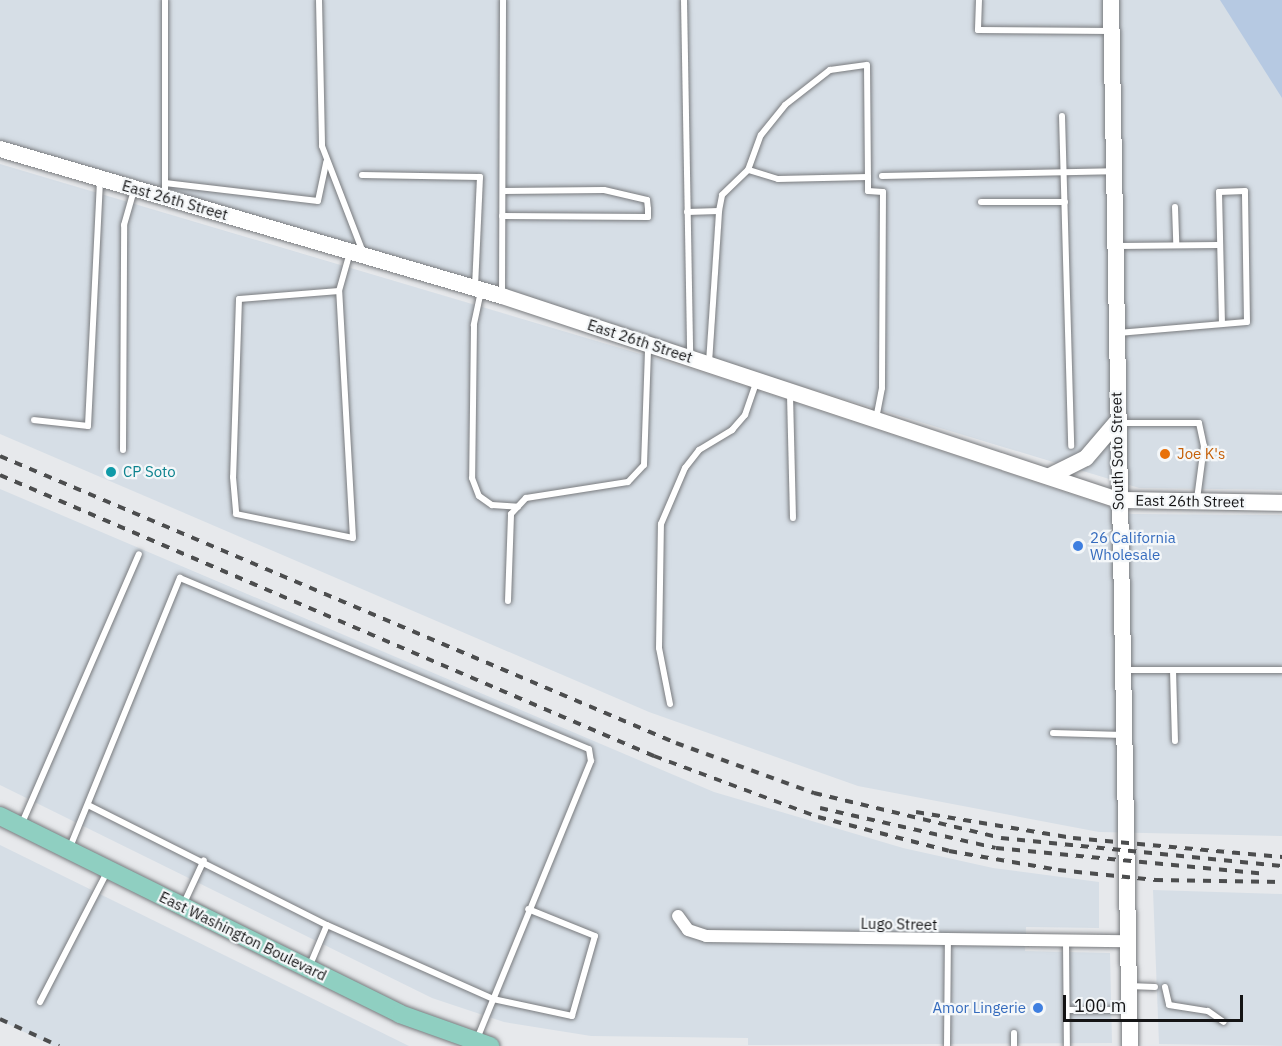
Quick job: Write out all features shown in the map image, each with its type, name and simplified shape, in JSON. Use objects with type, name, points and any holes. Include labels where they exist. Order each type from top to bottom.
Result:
[{"type":"main road","name":"East Washington Boulevard","points":[[0,816],[400,1014],[483,1044]]},
{"type":"street","name":"South Soto Street","points":[[1111,0],[1116,423],[1130,1046]]},
{"type":"street","name":"East 26th Street","points":[[0,149],[135,189],[165,190],[358,254],[502,296],[1118,500],[1282,503]]},
{"type":"street","points":[[1050,476],[1086,458],[1116,423]]},
{"type":"street","name":"Lugo Street","points":[[678,916],[688,930],[706,936],[1127,941]]},
{"type":"lane","points":[[165,0],[165,190],[318,201],[326,162],[319,0]]},
{"type":"lane","points":[[502,296],[503,0]]},
{"type":"lane","points":[[684,0],[690,358]]},
{"type":"lane","points":[[979,0],[978,30],[1112,32]]},
{"type":"lane","points":[[709,364],[722,195],[748,170],[761,135],[785,105],[830,70],[867,65],[868,191],[883,192],[882,388],[876,419]]},
{"type":"lane","points":[[1062,116],[1071,446]]},
{"type":"lane","points":[[326,162],[358,254],[339,291],[353,538],[236,514],[233,477],[238,299],[339,291]]},
{"type":"lane","points":[[748,170],[778,178],[868,177]]},
{"type":"lane","points":[[882,176],[1113,171]]},
{"type":"lane","points":[[362,175],[480,177],[478,289],[474,325],[472,478],[479,496],[492,505],[518,507]]},
{"type":"lane","points":[[34,420],[88,426],[100,179]]},
{"type":"lane","points":[[123,450],[124,225],[135,189]]},
{"type":"lane","points":[[502,191],[604,190],[646,200],[648,217],[502,216]]},
{"type":"lane","points":[[1115,333],[1222,322],[1247,322],[1245,191],[1219,192],[1222,322]]},
{"type":"lane","points":[[981,202],[1065,202]]},
{"type":"lane","points":[[1175,207],[1176,246]]},
{"type":"lane","points":[[687,212],[719,211]]},
{"type":"lane","points":[[1114,246],[1220,245]]},
{"type":"lane","points":[[508,601],[511,514],[526,498],[628,482],[644,465],[648,344]]},
{"type":"lane","points":[[670,704],[659,648],[661,524],[685,468],[699,450],[739,422],[758,380]]},
{"type":"lane","points":[[791,391],[793,518]]},
{"type":"lane","points":[[1116,423],[1199,423],[1204,446],[1197,501]]},
{"type":"lane","points":[[21,826],[139,554]]},
{"type":"lane","points":[[68,850],[180,578],[589,750],[591,761],[528,909],[493,999],[483,1044]]},
{"type":"lane","points":[[1123,670],[1282,670]]},
{"type":"lane","points":[[1173,670],[1175,741]]},
{"type":"lane","points":[[1053,733],[1124,735]]},
{"type":"lane","points":[[88,805],[204,860],[327,925],[493,999],[572,1016],[595,936],[528,909]]},
{"type":"lane","points":[[182,906],[204,860]]},
{"type":"lane","points":[[40,1002],[109,870]]},
{"type":"lane","points":[[308,969],[327,925]]},
{"type":"lane","points":[[947,1046],[948,940]]},
{"type":"lane","points":[[1066,941],[1067,1046]]},
{"type":"lane","points":[[1129,986],[1155,987]]},
{"type":"lane","points":[[1165,987],[1175,1008],[1208,1011],[1224,1022]]},
{"type":"lane","points":[[1067,1010],[1130,1010]]},
{"type":"lane","points":[[1014,1033],[1014,1046]]},
{"type":"shaded area","points":[[0,0],[1282,0],[1282,490],[1139,488],[0,144]]},
{"type":"shaded area","points":[[0,164],[708,374],[1131,514],[1282,515],[1282,836],[1099,832],[858,786],[649,712],[0,434]]},
{"type":"shaded area","points":[[0,489],[714,792],[903,848],[993,868],[1099,882],[1099,928],[1026,927],[1025,951],[1110,953],[1112,1043],[748,1045],[748,1038],[591,1036],[504,1022],[432,998],[0,785]]},
{"type":"shaded area","points":[[0,845],[409,1046],[53,1046],[0,1020]]},
{"type":"shaded area","points":[[1153,890],[1282,894],[1282,1046],[1159,1044]]},
{"type":"water","points":[[1220,0],[1282,0],[1282,98]]},
{"type":"railway","points":[[0,456],[676,743],[814,793],[1001,838],[1282,866]]},
{"type":"railway","points":[[0,475],[654,756],[818,817],[949,851],[1058,870],[1155,880],[1282,882]]},
{"type":"railway","points":[[820,808],[996,848],[1267,874]]},
{"type":"railway","points":[[916,812],[1073,838],[1282,857]]},
{"type":"railway","points":[[0,1019],[59,1046]]},
{"type":"place","name":"Joe K's","points":[[1165,454]]},
{"type":"place","name":"CP Soto","points":[[111,472]]},
{"type":"place","name":"26 California Wholesale","points":[[1078,546]]},
{"type":"place","name":"Amor Lingerie","points":[[1038,1008]]}]
